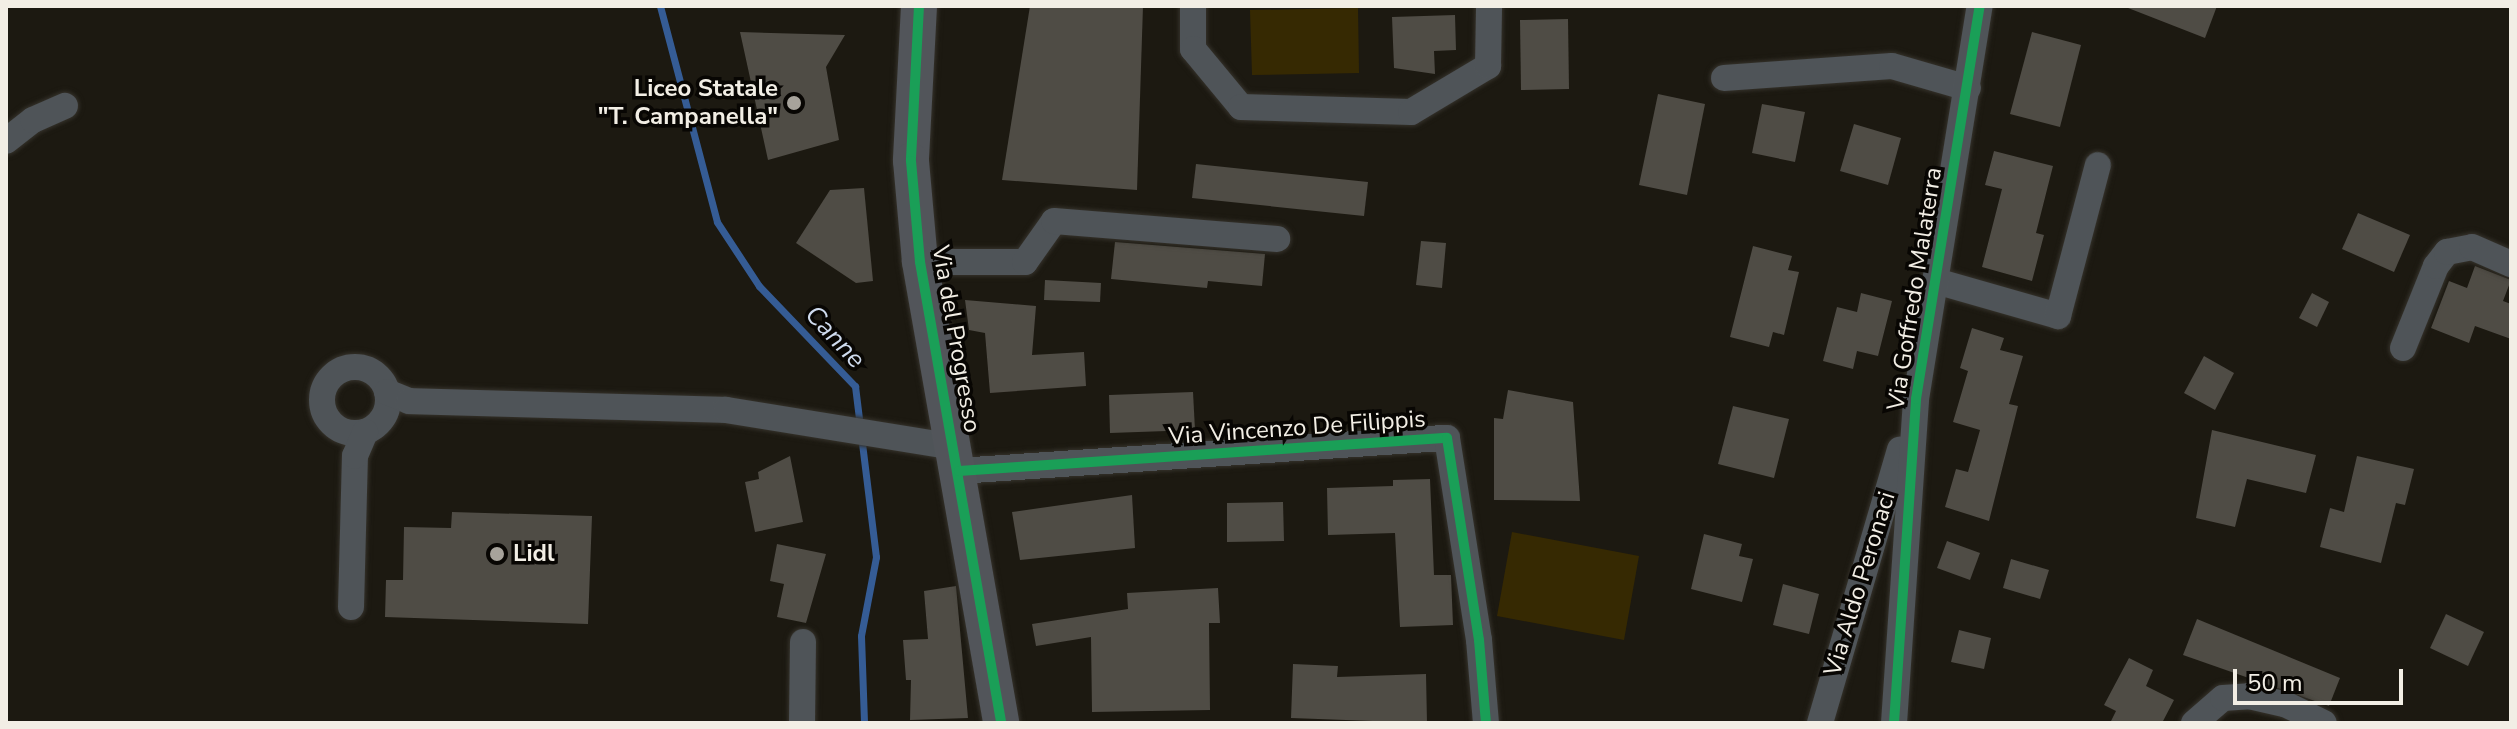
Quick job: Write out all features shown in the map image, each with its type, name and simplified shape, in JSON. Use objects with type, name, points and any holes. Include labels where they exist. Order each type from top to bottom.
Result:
[{"type":"street","name":"Via del Progresso","points":[[919,6],[911,161],[920,262],[1001,723]]},
{"type":"street","points":[[1193,6],[1193,49],[1241,107],[1411,112],[1488,66],[1489,6]]},
{"type":"street","name":"Via Goffredo Malaterra","points":[[1894,723],[1916,399],[1980,6]]},
{"type":"street","points":[[1724,78],[1892,66],[1968,88]]},
{"type":"street","points":[[6,141],[33,120],[65,106]]},
{"type":"street","points":[[1936,281],[2058,316],[2098,165]]},
{"type":"street","points":[[920,262],[1025,262],[1054,221],[1277,239]]},
{"type":"street","points":[[2403,348],[2436,266],[2447,252],[2472,247],[2511,264]]},
{"type":"street","points":[[355,432],[323,410],[323,388],[336,372],[367,369],[394,402]]},
{"type":"street","name":"Via Aldo Peronaci","points":[[1820,723],[1916,399]]},
{"type":"street","points":[[355,432],[394,402],[726,410],[911,441],[957,459]]},
{"type":"street","points":[[351,607],[355,432]]},
{"type":"street","name":"Via Vincenzo De Filippis","points":[[957,459],[1447,438],[1479,640],[1486,723]]},
{"type":"street","points":[[802,723],[803,642]]},
{"type":"street","points":[[2194,723],[2223,698],[2249,696],[2285,704],[2324,723]]},
{"type":"shaded area","points":[[1358,8],[1359,73],[1252,75],[1250,10]]},
{"type":"shaded area","points":[[1512,532],[1639,556],[1624,640],[1497,616]]},
{"type":"building","points":[[1030,6],[1143,6],[1137,190],[1002,180]]},
{"type":"building","points":[[2123,6],[2217,6],[2205,38]]},
{"type":"building","points":[[1455,15],[1456,50],[1434,51],[1435,74],[1394,68],[1392,17]]},
{"type":"building","points":[[1568,19],[1569,89],[1521,90],[1520,20]]},
{"type":"building","name":"Liceo Statale \"T. Campanella\"","points":[[740,32],[845,35],[826,67],[839,140],[768,160]]},
{"type":"building","points":[[2032,32],[2081,45],[2060,127],[2010,114]]},
{"type":"building","points":[[1658,94],[1705,104],[1687,195],[1639,185]]},
{"type":"building","points":[[1762,104],[1805,112],[1795,162],[1752,153]]},
{"type":"building","points":[[1854,124],[1901,138],[1888,185],[1840,171]]},
{"type":"building","points":[[1994,151],[2053,166],[2036,233],[2044,235],[2032,281],[1982,267],[2002,189],[1985,185]]},
{"type":"building","points":[[1196,164],[1368,182],[1364,216],[1192,198]]},
{"type":"building","points":[[864,188],[873,281],[856,283],[796,243],[830,190]]},
{"type":"building","points":[[2358,213],[2410,235],[2394,272],[2342,249]]},
{"type":"building","points":[[1421,241],[1446,243],[1442,288],[1416,285]]},
{"type":"building","points":[[1115,242],[1265,254],[1262,286],[1208,281],[1207,288],[1111,279]]},
{"type":"building","points":[[1753,246],[1792,256],[1788,270],[1799,272],[1784,335],[1773,332],[1769,347],[1730,337]]},
{"type":"building","points":[[2475,266],[2511,280],[2503,301],[2511,304],[2511,339],[2475,326],[2469,343],[2431,328],[2449,281],[2467,288]]},
{"type":"building","points":[[1045,280],[1101,283],[1100,302],[1044,300]]},
{"type":"building","points":[[1861,293],[1892,301],[1878,356],[1857,351],[1853,369],[1823,361],[1837,307],[1857,312]]},
{"type":"building","points":[[2312,293],[2329,302],[2317,327],[2299,318]]},
{"type":"building","points":[[965,300],[1036,306],[1032,355],[1084,352],[1086,386],[990,393],[985,333],[969,330]]},
{"type":"building","points":[[1972,328],[2004,338],[2000,350],[2023,356],[2009,404],[2018,406],[1989,521],[1945,507],[1956,469],[1968,472],[1980,430],[1953,422],[1968,371],[1960,368]]},
{"type":"building","points":[[2204,356],[2234,373],[2215,410],[2184,393]]},
{"type":"building","points":[[1508,390],[1573,402],[1580,501],[1494,500],[1494,418],[1503,419]]},
{"type":"building","points":[[1193,392],[1195,430],[1110,433],[1109,395]]},
{"type":"building","points":[[1733,406],[1789,419],[1774,478],[1718,464]]},
{"type":"building","points":[[2212,430],[2316,455],[2306,493],[2247,479],[2235,527],[2196,518]]},
{"type":"building","points":[[790,456],[803,522],[755,532],[745,482],[759,479],[758,472]]},
{"type":"building","points":[[2357,456],[2414,469],[2405,505],[2396,503],[2381,563],[2320,547],[2330,508],[2344,512]]},
{"type":"building","points":[[1430,479],[1434,575],[1451,575],[1453,625],[1400,627],[1395,533],[1328,535],[1327,488],[1393,486],[1393,480]]},
{"type":"building","points":[[1132,495],[1135,548],[1020,560],[1012,512]]},
{"type":"building","points":[[1283,502],[1284,541],[1227,542],[1227,503]]},
{"type":"building","name":"Lidl","points":[[452,512],[592,516],[588,624],[385,617],[386,580],[403,580],[404,527],[451,528]]},
{"type":"building","points":[[1704,534],[1742,544],[1739,556],[1753,559],[1742,602],[1691,589]]},
{"type":"building","points":[[1947,541],[1980,553],[1970,580],[1937,568]]},
{"type":"building","points":[[777,544],[826,554],[806,623],[777,617],[784,584],[770,581]]},
{"type":"building","points":[[2011,559],[2049,570],[2040,599],[2003,588]]},
{"type":"building","points":[[1783,584],[1819,594],[1809,634],[1773,625]]},
{"type":"building","points":[[956,586],[968,718],[910,720],[911,680],[906,680],[903,640],[928,639],[924,591]]},
{"type":"building","points":[[1218,588],[1220,623],[1209,623],[1210,710],[1092,712],[1091,637],[1036,646],[1032,624],[1128,609],[1127,593]]},
{"type":"building","points":[[2446,614],[2484,632],[2468,666],[2430,648]]},
{"type":"building","points":[[2197,619],[2340,678],[2329,706],[2183,655]]},
{"type":"building","points":[[1959,630],[1991,638],[1984,669],[1951,662]]},
{"type":"building","points":[[2129,658],[2153,670],[2146,686],[2174,700],[2162,723],[2110,723],[2116,711],[2104,705]]},
{"type":"building","points":[[1293,664],[1338,666],[1337,677],[1426,674],[1427,723],[1291,718]]},
{"type":"waterway","name":"Canne","points":[[660,6],[717,222],[759,286],[855,386],[876,557],[861,636],[864,723]]},
{"type":"cycle path","points":[[919,6],[911,161],[920,262],[1001,723]]},
{"type":"cycle path","points":[[1894,723],[1916,399],[1980,6]]},
{"type":"cycle path","points":[[959,471],[1447,438],[1479,640],[1486,723]]},
{"type":"place","name":"Liceo Statale \"T. Campanella\"","points":[[794,103]]},
{"type":"place","name":"Lidl","points":[[497,554]]}]
